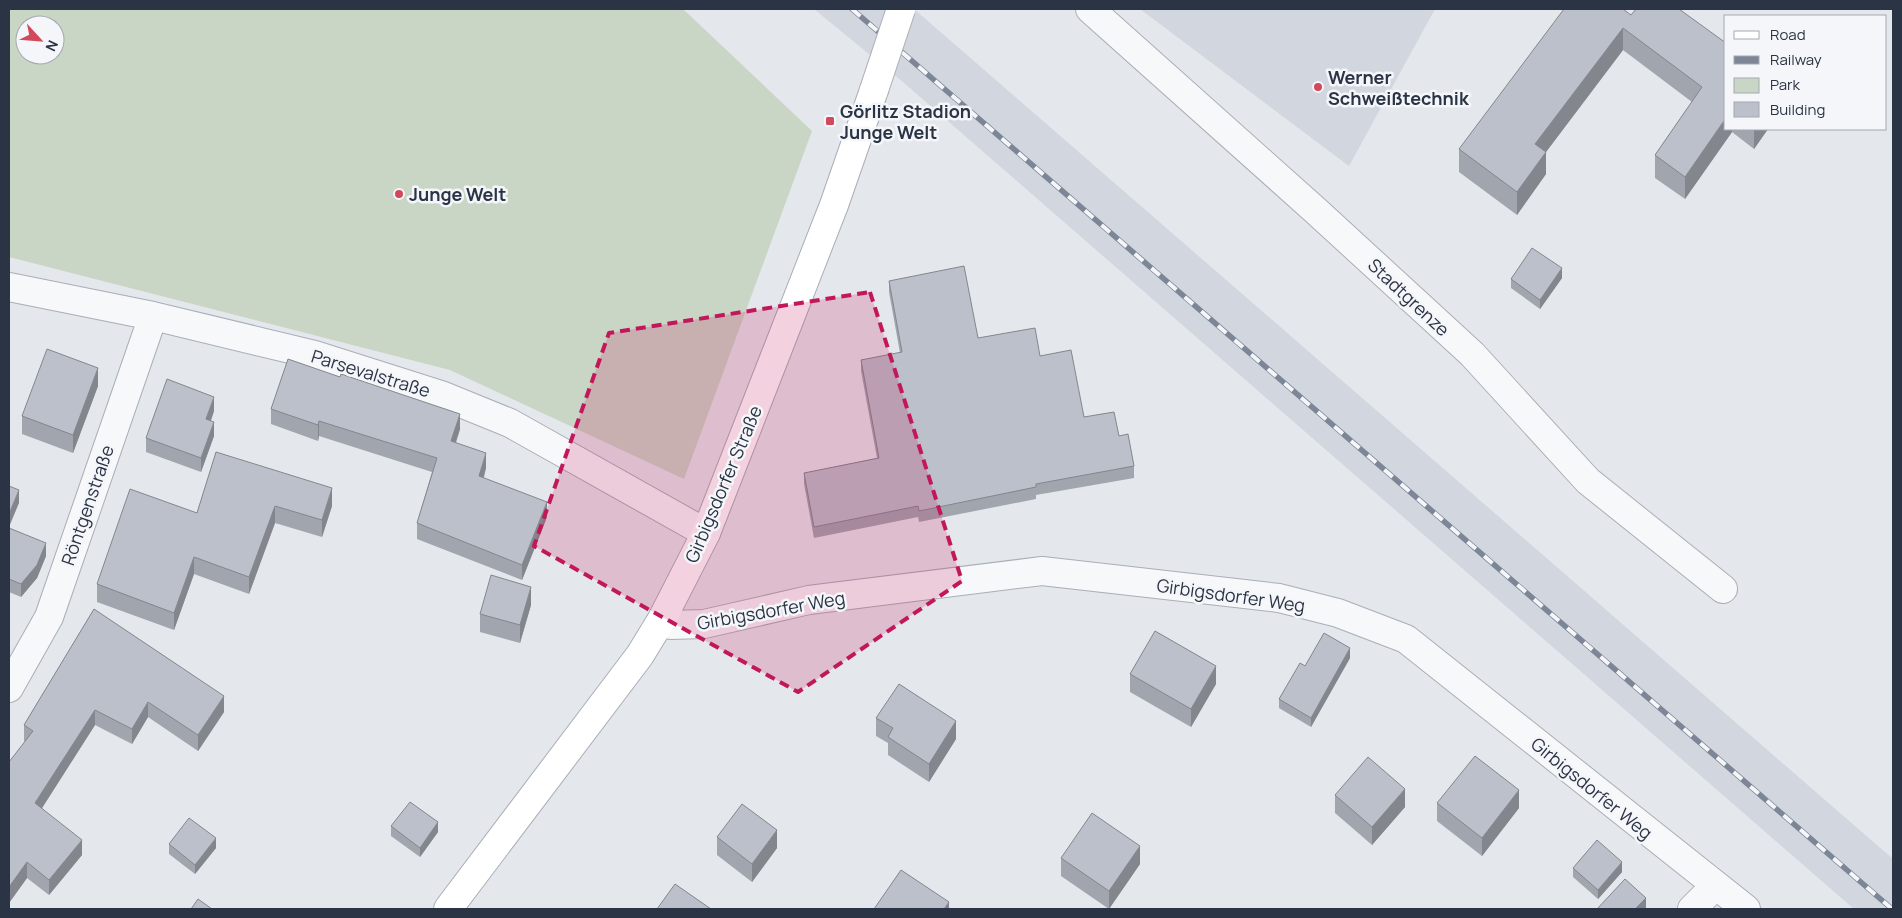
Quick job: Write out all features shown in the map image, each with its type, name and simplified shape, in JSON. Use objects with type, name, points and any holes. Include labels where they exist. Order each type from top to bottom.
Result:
[{"type":"street","name":"Girbigsdorfer Straße","points":[[448,909],[640,655],[662,619],[706,533],[834,205],[901,9]]},
{"type":"street","name":"Stadtgrenze","points":[[1090,9],[1315,210],[1472,354],[1588,481],[1723,590]]},
{"type":"street","name":"Parsevalstraße","points":[[9,287],[153,316],[315,355],[442,395],[510,423],[706,533]]},
{"type":"street","name":"Röntgenstraße","points":[[9,688],[49,617],[153,316]]},
{"type":"street","name":"Girbigsdorfer Weg","points":[[662,619],[672,625],[704,624],[809,600],[1042,571],[1279,598],[1329,611],[1406,639],[1746,909]]},
{"type":"street","points":[[1692,909],[1715,886]]},
{"type":"highlighted area","points":[[870,292],[962,581],[798,692],[534,546],[609,333]]},
{"type":"shaded area","points":[[814,9],[914,9],[1893,859],[1893,909],[1854,909],[903,82]]},
{"type":"shaded area","name":"Werner Schweißtechnik","points":[[1140,9],[1435,9],[1349,166]]},
{"type":"green space","name":"Junge Welt","points":[[9,9],[683,9],[812,131],[684,479],[450,370],[9,257]]},
{"type":"building","points":[[1564,9],[1623,9],[1631,15],[1636,9],[1679,9],[1724,42],[1724,121],[1685,177],[1655,155],[1702,87],[1623,28],[1535,144],[1546,152],[1517,192],[1459,149]]},
{"type":"building","points":[[1532,248],[1562,268],[1540,300],[1511,279]]},
{"type":"building","points":[[964,266],[978,338],[1035,328],[1040,356],[1071,350],[1084,417],[1114,412],[1119,436],[1128,434],[1134,466],[1036,484],[1036,487],[919,511],[918,506],[814,527],[804,473],[879,458],[861,360],[902,352],[889,281]]},
{"type":"building","points":[[47,349],[98,368],[73,435],[22,416]]},
{"type":"building","points":[[288,359],[340,377],[341,374],[460,414],[451,441],[486,453],[479,476],[547,502],[522,565],[417,523],[437,458],[319,421],[318,425],[271,409]]},
{"type":"building","points":[[167,379],[214,397],[206,419],[214,422],[201,458],[146,438]]},
{"type":"building","points":[[216,452],[332,488],[322,520],[275,506],[249,577],[194,557],[174,613],[97,584],[130,489],[197,513]]},
{"type":"building","points":[[9,486],[19,490],[9,514]]},
{"type":"building","points":[[9,528],[46,543],[37,565],[21,584],[9,579]]},
{"type":"building","points":[[491,575],[531,587],[520,625],[480,614]]},
{"type":"building","points":[[94,609],[224,696],[198,735],[148,702],[132,729],[95,710],[35,803],[82,840],[49,880],[27,862],[9,887],[9,762],[33,731],[24,725]]},
{"type":"building","points":[[1155,631],[1216,666],[1191,709],[1130,674]]},
{"type":"building","points":[[1324,633],[1350,648],[1311,718],[1279,699],[1300,663],[1305,666]]},
{"type":"building","points":[[899,684],[956,721],[929,764],[888,737],[893,728],[876,718]]},
{"type":"building","points":[[1475,756],[1519,790],[1482,838],[1437,803]]},
{"type":"building","points":[[1368,757],[1405,789],[1372,827],[1335,795]]},
{"type":"building","points":[[410,802],[438,822],[420,848],[391,826]]},
{"type":"building","points":[[742,804],[777,830],[752,864],[717,837]]},
{"type":"building","points":[[1092,813],[1140,846],[1109,891],[1061,858]]},
{"type":"building","points":[[189,818],[216,838],[195,865],[169,844]]},
{"type":"building","points":[[1597,840],[1622,862],[1598,890],[1573,868]]},
{"type":"building","points":[[901,870],[949,902],[944,909],[874,909]]},
{"type":"building","points":[[1625,879],[1646,898],[1635,909],[1597,909]]},
{"type":"building","points":[[675,884],[711,909],[657,909]]},
{"type":"building","points":[[198,899],[212,909],[191,909]]},
{"type":"railway","points":[[852,9],[1892,909]]},
{"type":"place","name":"Werner Schweißtechnik","points":[[1318,87]]},
{"type":"place","name":"Görlitz Stadion Junge Welt","points":[[830,121]]},
{"type":"place","name":"Junge Welt","points":[[399,194]]}]
